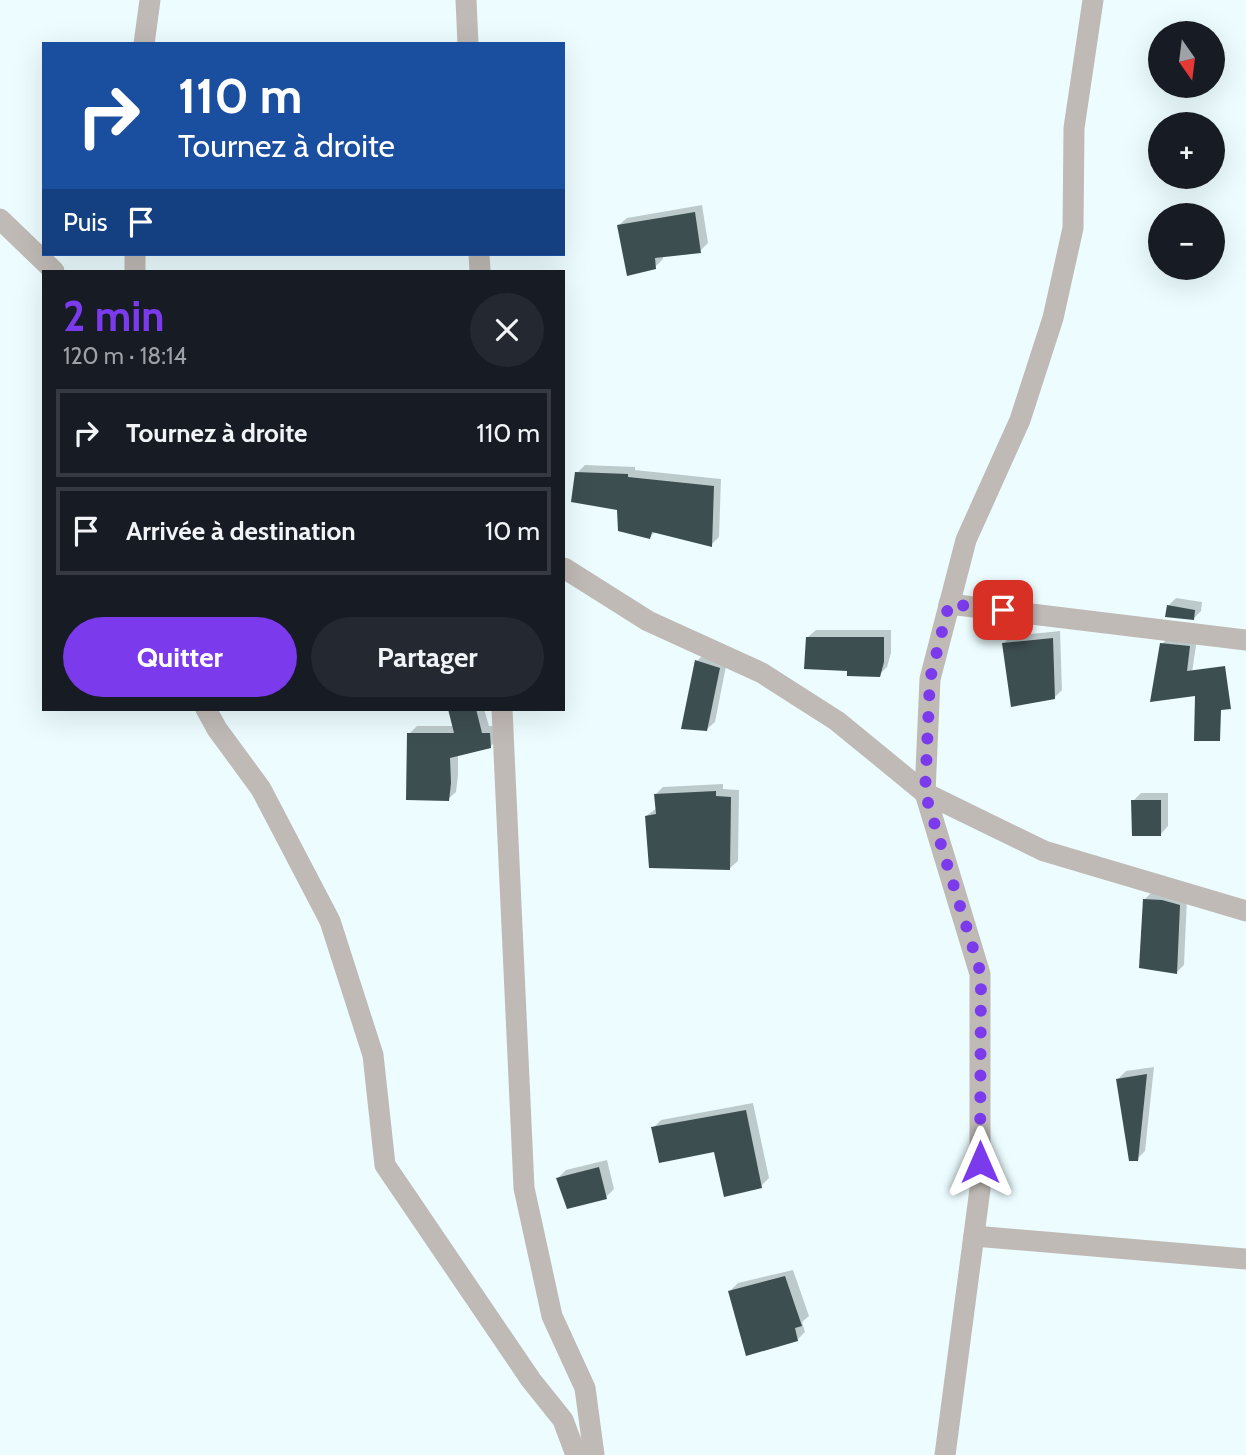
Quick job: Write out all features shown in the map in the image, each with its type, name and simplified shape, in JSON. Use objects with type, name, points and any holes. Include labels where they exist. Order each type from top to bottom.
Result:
[{"type":"street","points":[[144,42],[150,0]]},
{"type":"street","points":[[466,0],[468,42]]},
{"type":"street","points":[[945,1455],[980,1189],[981,974],[925,793],[930,679],[966,540],[1020,420],[1053,318],[1073,228],[1073,128],[1093,0]]},
{"type":"street","points":[[0,219],[53,270]]},
{"type":"street","points":[[565,569],[648,621],[762,673],[837,721],[925,793],[1044,851],[1246,911]]},
{"type":"street","points":[[949,604],[1246,640]]},
{"type":"street","points":[[206,711],[261,789],[330,920],[373,1055],[385,1165],[531,1380],[563,1420],[576,1455]]},
{"type":"street","points":[[502,711],[524,1188],[552,1316],[585,1388],[594,1455]]},
{"type":"street","points":[[974,1236],[1246,1259]]},
{"type":"building","points":[[695,212],[701,253],[655,258],[656,269],[627,276],[617,225]]},
{"type":"building","points":[[575,472],[628,474],[628,477],[714,486],[712,547],[652,532],[650,539],[618,531],[617,510],[571,502]]},
{"type":"building","points":[[1167,605],[1195,610],[1194,620],[1165,617]]},
{"type":"building","points":[[806,637],[884,637],[884,662],[880,677],[847,676],[847,671],[804,669]]},
{"type":"building","points":[[1053,638],[1055,699],[1011,707],[1002,643]]},
{"type":"building","points":[[1160,643],[1190,646],[1187,671],[1225,666],[1231,709],[1221,710],[1220,741],[1194,741],[1195,696],[1150,702]]},
{"type":"building","points":[[695,660],[720,668],[707,731],[681,729]]},
{"type":"building","points":[[448,711],[476,711],[482,733],[490,733],[491,748],[450,758],[449,801],[406,800],[407,733],[454,733]]},
{"type":"building","points":[[716,791],[716,796],[731,797],[730,870],[649,868],[645,816],[656,814],[654,794]]},
{"type":"building","points":[[1131,800],[1161,800],[1161,836],[1132,836]]},
{"type":"building","points":[[1143,899],[1180,905],[1177,974],[1139,968]]},
{"type":"building","points":[[1147,1074],[1138,1161],[1129,1161],[1116,1079]]},
{"type":"building","points":[[746,1110],[762,1188],[724,1197],[714,1152],[659,1163],[651,1127]]},
{"type":"building","points":[[599,1167],[607,1199],[567,1209],[556,1178]]},
{"type":"building","points":[[785,1276],[802,1326],[795,1328],[798,1341],[746,1356],[728,1291]]},
{"type":"route","points":[[980,1162],[981,974],[925,793],[930,679],[949,604],[1003,610]]}]
